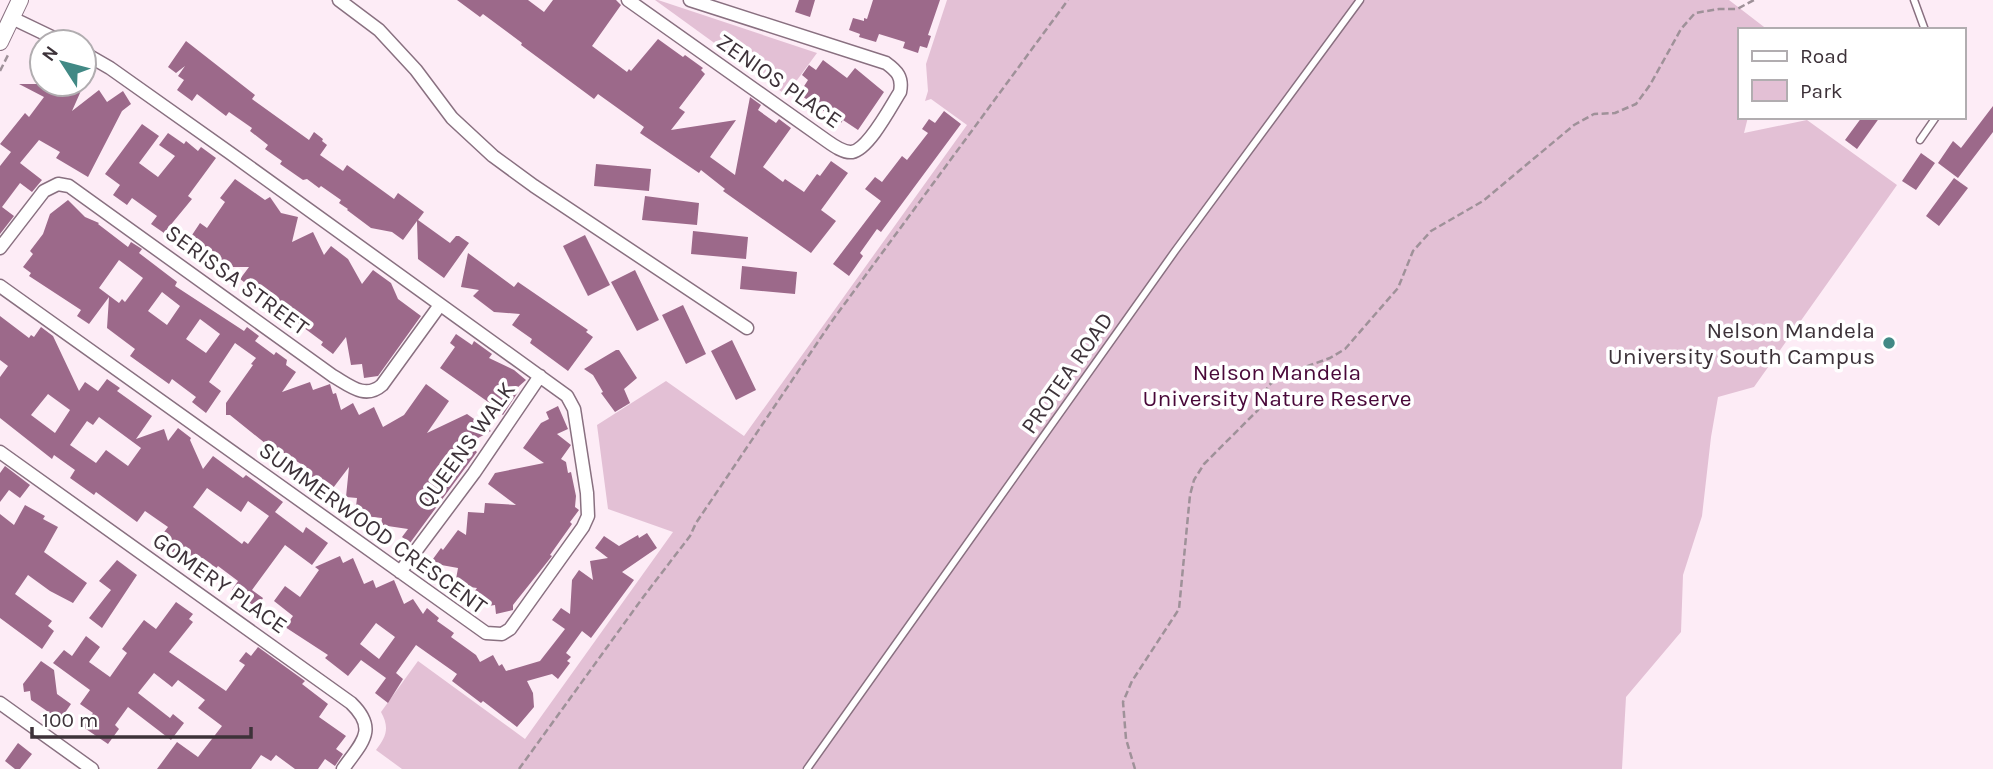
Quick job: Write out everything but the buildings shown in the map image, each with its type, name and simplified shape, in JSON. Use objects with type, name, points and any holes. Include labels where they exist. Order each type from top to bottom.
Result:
[{"type":"street","points":[[0,42],[20,0]]},
{"type":"street","points":[[339,0],[385,36],[452,118],[493,156],[747,328]]},
{"type":"street","name":"ZENIOS PLACE","points":[[628,0],[846,152],[854,152],[864,146],[900,92],[900,75],[886,63],[690,0]]},
{"type":"street","points":[[12,18],[33,28]]},
{"type":"street","name":"SUMMERWOOD CRESCENT","points":[[0,286],[486,633],[502,634],[510,629],[588,516],[574,409],[568,396],[241,160],[98,61]]},
{"type":"street","name":"SERISSA STREET","points":[[0,248],[44,191],[58,184],[69,186],[333,376],[358,391],[376,391],[382,385],[440,304]]},
{"type":"street","name":"QUEENS WALK","points":[[400,572],[540,376]]},
{"type":"street","name":"GOMERY PLACE","points":[[0,452],[351,703],[365,718],[367,727],[363,741],[343,769]]},
{"type":"street","points":[[0,703],[92,769]]},
{"type":"lane","name":"PROTEA ROAD","points":[[807,769],[1175,251],[1360,0]]},
{"type":"lane","points":[[1914,0],[1924,28]]},
{"type":"lane","points":[[1920,140],[1935,119]]},
{"type":"path","points":[[519,769],[690,536],[696,523],[832,321],[1068,0]]},
{"type":"path","points":[[1135,769],[1126,739],[1123,702],[1132,681],[1179,610],[1191,495],[1194,480],[1204,464],[1252,416],[1262,402],[1268,386],[1280,376],[1330,358],[1345,349],[1398,288],[1413,251],[1431,231],[1483,201],[1574,125],[1594,114],[1615,113],[1636,104],[1650,85],[1681,29],[1695,13],[1737,9],[1754,0]]},
{"type":"green space","points":[[655,0],[658,0],[817,53],[786,95]]},
{"type":"green space","name":"Nelson Mandela University Nature Reserve","points":[[947,0],[1729,0],[1765,28],[1738,28],[1738,119],[1748,119],[1744,133],[1807,120],[1897,185],[1754,387],[1718,397],[1702,516],[1683,575],[1681,632],[1626,697],[1622,769],[402,769],[376,750],[386,732],[381,712],[418,661],[525,739],[673,532],[608,509],[597,425],[666,381],[744,436],[967,125],[931,99],[925,101],[928,91],[926,64]]},
{"type":"place","name":"Nelson Mandela University South Campus","points":[[1889,343]]}]
